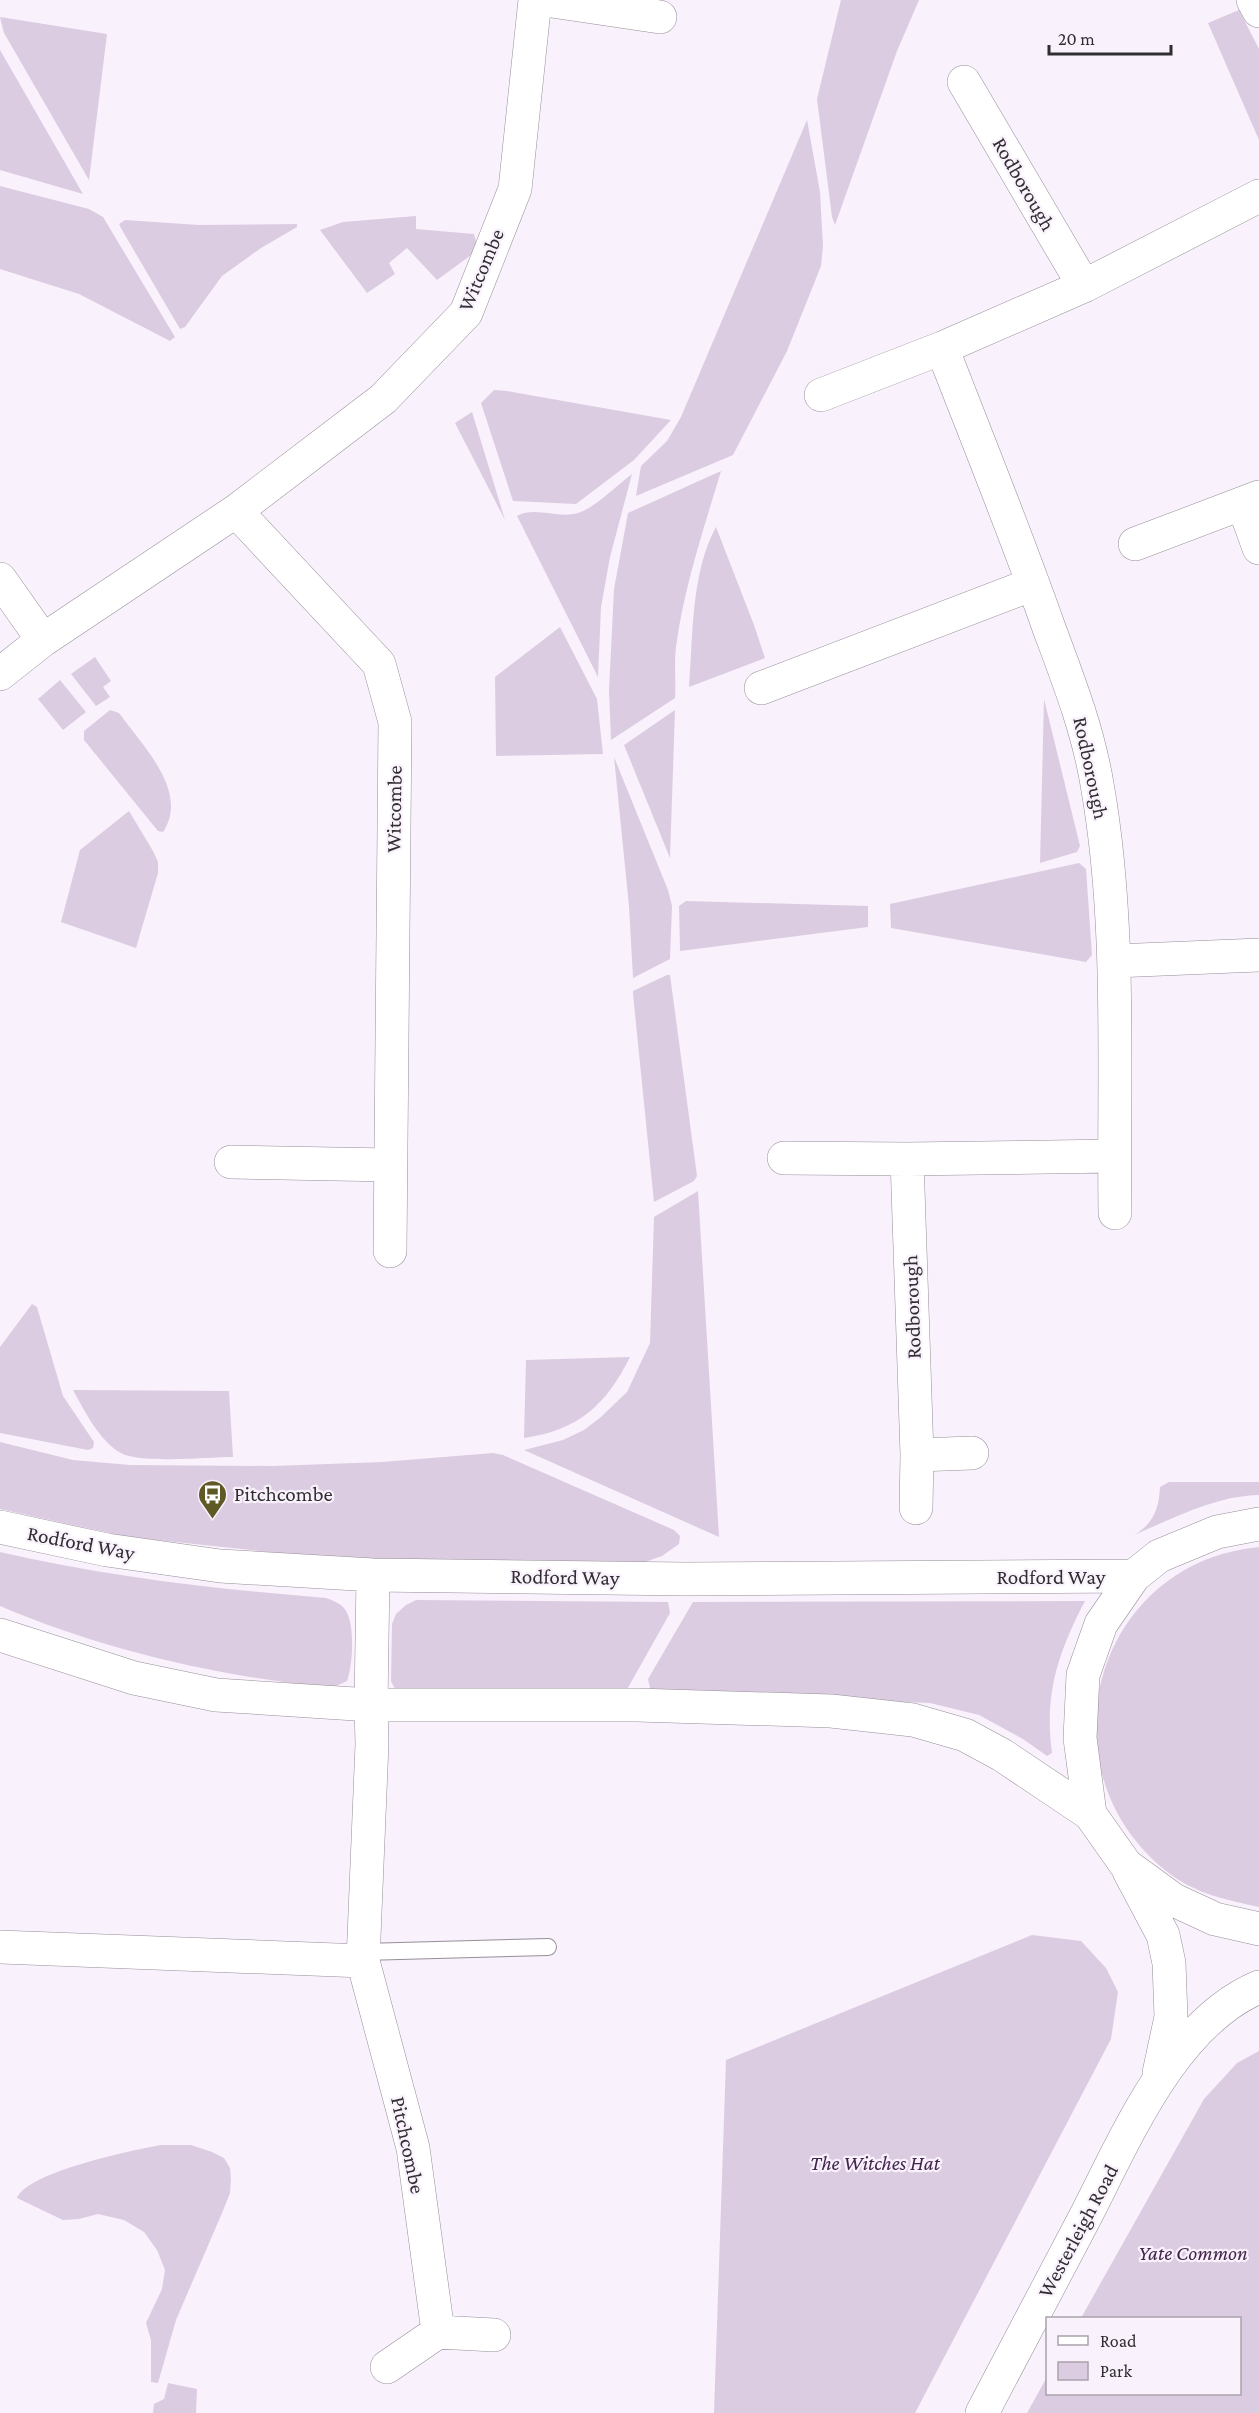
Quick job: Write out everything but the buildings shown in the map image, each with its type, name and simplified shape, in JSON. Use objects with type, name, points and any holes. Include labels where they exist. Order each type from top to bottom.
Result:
[{"type":"street","name":"Witcombe","points":[[0,674],[43,640],[237,511],[383,399],[466,313],[515,189],[535,0]]},
{"type":"street","points":[[545,0],[660,17]]},
{"type":"street","points":[[1253,0],[1259,11]]},
{"type":"street","name":"Rodborough","points":[[964,82],[1084,286]]},
{"type":"street","points":[[822,394],[942,348],[1084,286],[1259,196]]},
{"type":"street","name":"Rodborough","points":[[942,348],[1078,707],[1097,782],[1107,854],[1115,961],[1115,1213]]},
{"type":"street","points":[[1135,544],[1251,501],[1259,548]]},
{"type":"street","name":"Witcombe","points":[[237,511],[379,664],[395,722],[390,1251]]},
{"type":"street","points":[[0,579],[43,640]]},
{"type":"street","points":[[761,688],[1033,584]]},
{"type":"street","points":[[1115,961],[1259,955]]},
{"type":"street","points":[[784,1158],[1114,1156]]},
{"type":"street","name":"Rodborough","points":[[907,1159],[917,1455],[916,1508]]},
{"type":"street","points":[[231,1162],[390,1165]]},
{"type":"street","points":[[917,1455],[972,1453]]},
{"type":"street","points":[[1090,1814],[1080,1738],[1083,1675],[1101,1624],[1134,1576],[1159,1556],[1217,1532],[1259,1524]]},
{"type":"street","name":"Rodford Way","points":[[0,1527],[107,1550],[220,1566],[373,1575],[685,1579],[1134,1576]]},
{"type":"street","name":"Pitchcombe","points":[[373,1575],[372,1744],[363,1956],[412,2148],[438,2332]]},
{"type":"street","points":[[0,1635],[134,1678],[216,1695],[371,1705],[637,1705],[831,1712],[913,1720],[965,1735],[1002,1755],[1090,1814],[1126,1865],[1174,1900],[1215,1919],[1259,1929]]},
{"type":"street","name":"Westerleigh Road","points":[[1126,1865],[1163,1935],[1169,1964],[1171,2018],[1157,2080]]},
{"type":"street","points":[[0,1947],[363,1956]]},
{"type":"street","name":"Westerleigh Road","points":[[982,2413],[1157,2080],[1202,2025],[1246,1992],[1259,1986]]},
{"type":"street","points":[[387,2367],[438,2332],[494,2335]]},
{"type":"lane","points":[[363,1956],[548,1947]]},
{"type":"green space","points":[[841,0],[919,0],[897,51],[835,225],[832,217],[817,99]]},
{"type":"green space","points":[[1239,10],[1259,49],[1259,140],[1208,23]]},
{"type":"green space","points":[[0,17],[107,34],[89,180],[4,33]]},
{"type":"green space","points":[[0,50],[83,194],[0,170]]},
{"type":"green space","points":[[807,120],[820,192],[823,246],[821,266],[787,351],[733,455],[636,496],[641,466],[667,441],[681,417]]},
{"type":"green space","points":[[0,186],[89,209],[103,217],[175,337],[170,341],[79,294],[0,269]]},
{"type":"green space","points":[[416,216],[416,229],[474,234],[478,250],[437,280],[407,248],[389,263],[395,274],[367,293],[320,230],[343,222]]},
{"type":"green space","points":[[125,220],[199,225],[297,224],[297,227],[261,248],[222,276],[185,327],[180,329],[122,230],[119,224]]},
{"type":"green space","points":[[494,390],[671,420],[634,460],[576,504],[513,501],[481,403]]},
{"type":"green space","points":[[472,412],[505,520],[455,423]]},
{"type":"green space","points":[[721,471],[684,602],[675,653],[675,698],[611,740],[609,690],[614,589],[628,513]]},
{"type":"green space","points":[[632,474],[610,557],[601,607],[598,677],[517,516],[531,512],[563,515],[578,513],[599,501]]},
{"type":"green space","points":[[716,527],[765,658],[689,687],[698,584],[708,545]]},
{"type":"green space","points":[[560,627],[597,699],[603,754],[496,756],[495,677]]},
{"type":"green space","points":[[95,657],[111,681],[103,687],[110,697],[96,706],[71,674]]},
{"type":"green space","points":[[60,680],[86,712],[63,730],[38,699]]},
{"type":"green space","points":[[1044,699],[1080,846],[1077,852],[1040,863]]},
{"type":"green space","points":[[110,710],[119,713],[139,739],[160,770],[167,785],[171,801],[170,817],[163,832],[158,831],[84,740],[84,731]]},
{"type":"green space","points":[[675,710],[670,858],[624,745]]},
{"type":"green space","points":[[614,757],[668,890],[672,906],[670,959],[633,978],[629,906]]},
{"type":"green space","points":[[129,811],[158,862],[158,873],[136,948],[61,922],[80,850]]},
{"type":"green space","points":[[1079,863],[1086,869],[1092,955],[1086,962],[891,928],[890,904]]},
{"type":"green space","points":[[686,901],[868,906],[868,927],[680,951],[679,906]]},
{"type":"green space","points":[[670,975],[697,1176],[694,1181],[654,1202],[633,991]]},
{"type":"green space","points":[[698,1191],[719,1537],[524,1450],[563,1440],[584,1430],[627,1392],[650,1343],[654,1217]]},
{"type":"green space","points":[[32,1304],[37,1307],[63,1396],[94,1442],[93,1448],[88,1450],[0,1433],[0,1347]]},
{"type":"green space","points":[[630,1357],[611,1389],[589,1412],[560,1429],[524,1438],[526,1360]]},
{"type":"green space","points":[[73,1390],[229,1391],[233,1457],[158,1459],[121,1453],[99,1434]]},
{"type":"green space","points":[[0,1442],[73,1460],[130,1465],[273,1466],[382,1462],[493,1453],[503,1455],[674,1530],[680,1536],[679,1544],[662,1556],[642,1563],[363,1562],[128,1537],[0,1509]]},
{"type":"green space","points":[[1169,1482],[1259,1482],[1259,1495],[1227,1499],[1211,1504],[1134,1535],[1146,1526],[1154,1515],[1160,1487]]},
{"type":"green space","points":[[1259,1547],[1259,1907],[1213,1895],[1180,1881],[1170,1874],[1129,1832],[1105,1783],[1096,1731],[1102,1679],[1122,1631],[1156,1591],[1202,1562]]},
{"type":"green space","points":[[0,1552],[162,1581],[326,1598],[343,1607],[350,1621],[352,1654],[347,1681],[332,1688],[205,1669],[122,1649],[40,1622],[0,1606]]},
{"type":"green space","points":[[416,1600],[668,1602],[670,1613],[625,1693],[395,1689],[391,1681],[392,1624],[396,1614]]},
{"type":"green space","points":[[1085,1601],[1067,1638],[1055,1674],[1050,1712],[1052,1753],[1047,1756],[1023,1739],[979,1715],[930,1703],[651,1692],[648,1679],[693,1602]]},
{"type":"green space","name":"The Witches Hat","points":[[1032,1935],[1081,1941],[1106,1968],[1118,1992],[1111,2039],[915,2413],[714,2413],[726,2060]]},
{"type":"green space","name":"Yate Common","points":[[1259,2051],[1259,2413],[1027,2413],[1046,2379],[1046,2395],[1241,2395],[1241,2317],[1082,2317],[1204,2099],[1237,2063]]},
{"type":"green space","points":[[161,2145],[191,2145],[212,2152],[224,2158],[230,2168],[231,2179],[230,2193],[176,2320],[158,2383],[151,2382],[151,2340],[146,2323],[162,2289],[165,2270],[157,2250],[144,2232],[124,2220],[98,2214],[63,2220],[17,2198],[25,2188],[60,2171],[106,2157]]},
{"type":"green space","points":[[168,2383],[197,2389],[196,2413],[153,2413],[154,2404],[164,2399]]},
{"type":"place","name":"Pitchcombe","points":[[213,1520]]}]
